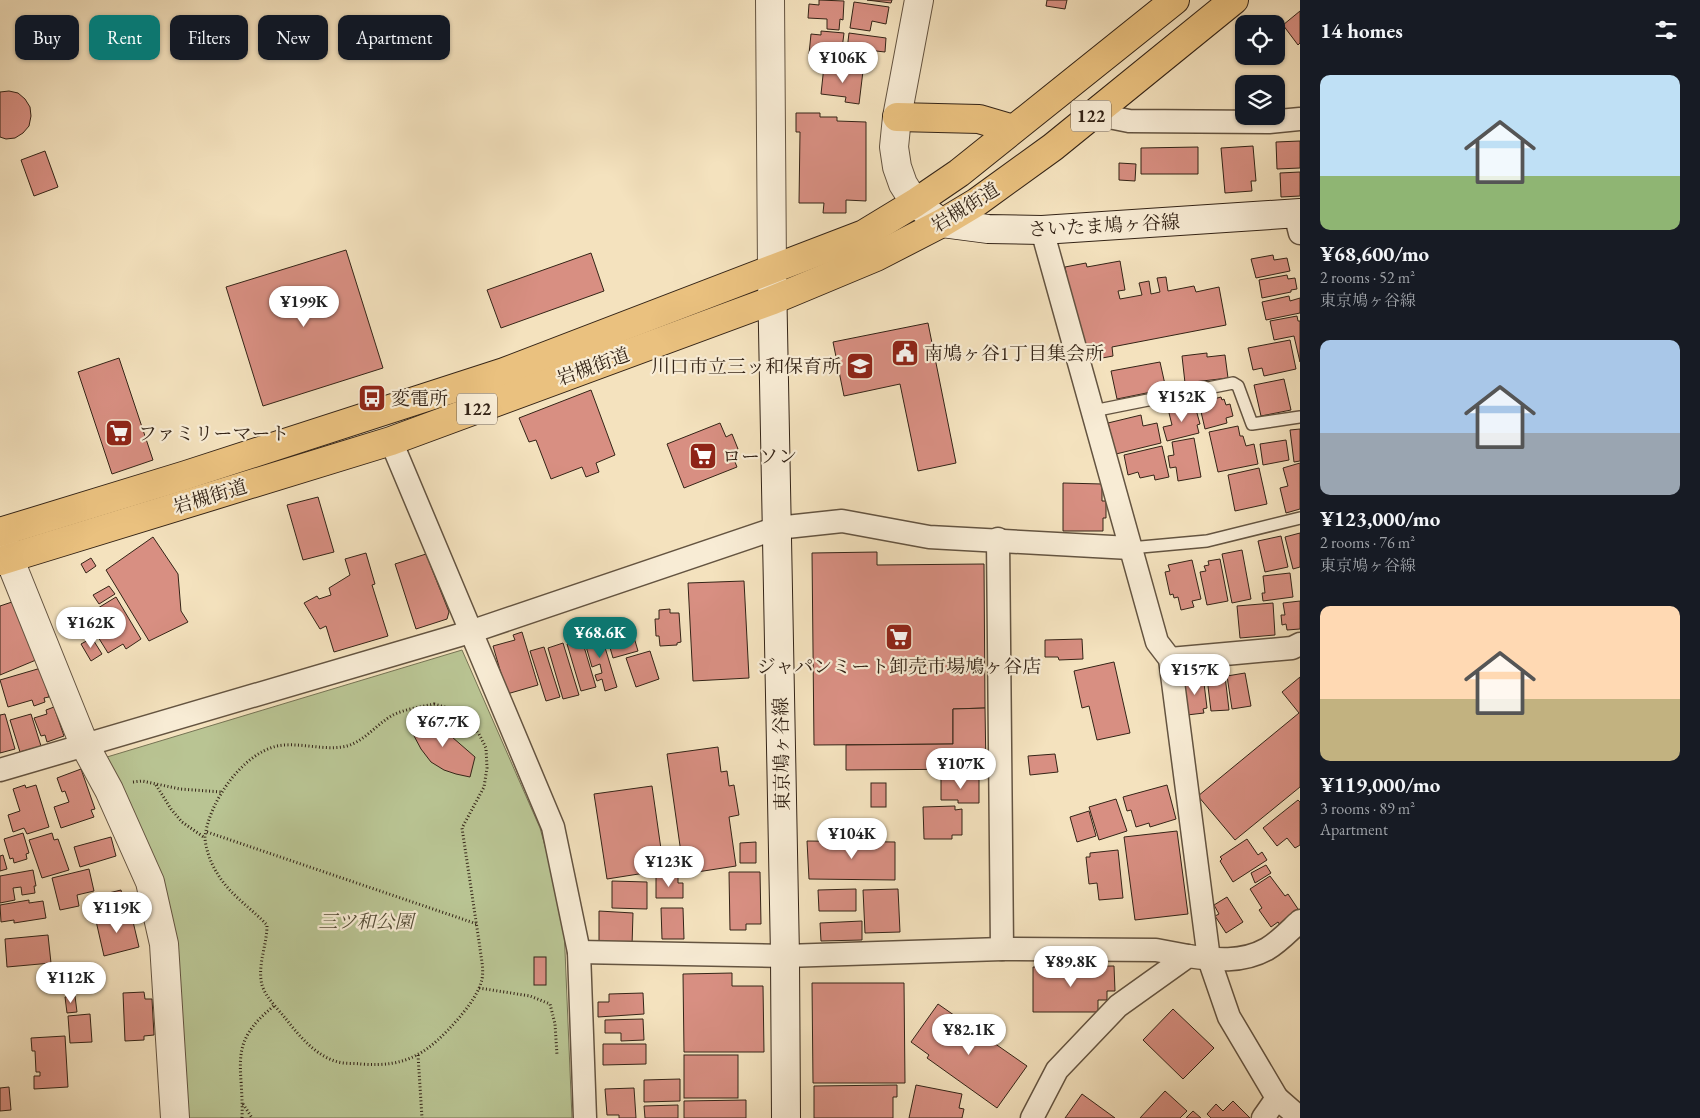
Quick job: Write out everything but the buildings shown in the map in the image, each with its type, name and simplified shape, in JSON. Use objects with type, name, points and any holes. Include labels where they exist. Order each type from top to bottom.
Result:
[{"type":"highway","name":"岩槻街道","points":[[5,557],[186,475],[504,372],[864,234],[959,173],[1175,0]]},
{"type":"highway","name":"岩槻街道","points":[[5,557],[391,441],[772,300],[876,257],[942,223],[993,190],[1053,147],[1234,0]]},
{"type":"highway","points":[[898,117],[979,119],[1013,129]]},
{"type":"main road","name":"東京鳩ヶ谷線","points":[[770,0],[772,300],[785,956],[786,1118]]},
{"type":"main road","points":[[915,203],[903,184],[897,167],[894,147],[919,0]]},
{"type":"main road","name":"さいたま鳩ヶ谷線","points":[[915,203],[942,223],[988,229],[1042,230],[1298,220]]},
{"type":"main road","points":[[5,557],[84,744],[109,790],[150,882],[164,944],[175,1118]]},
{"type":"street","points":[[1094,114],[1129,122],[1270,122],[1300,119]]},
{"type":"street","points":[[1042,230],[1157,642],[1170,658],[1199,958],[1229,1017],[1277,1098],[1300,1118]]},
{"type":"street","points":[[391,441],[553,827],[579,952],[585,1118]]},
{"type":"street","points":[[0,770],[470,632],[777,528],[842,521],[929,537],[1130,548]]},
{"type":"street","points":[[998,540],[1002,949]]},
{"type":"street","points":[[1170,658],[1292,648],[1300,644]]},
{"type":"street","points":[[579,952],[785,956],[1002,949],[1156,950],[1199,958],[1241,959],[1268,948],[1300,922]]},
{"type":"street","points":[[1032,1118],[1057,1070],[1118,1006],[1199,958]]},
{"type":"street","points":[[1263,1118],[1277,1098]]},
{"type":"lane","points":[[1093,411],[1233,383],[1238,386],[1252,424],[1300,418]]},
{"type":"lane","points":[[1130,548],[1207,541],[1300,518]]},
{"type":"path","points":[[434,704],[452,709],[469,721],[479,734],[486,748],[487,768],[484,787],[462,828],[482,968],[479,988],[468,1008],[442,1038],[418,1055],[394,1064],[372,1065],[338,1062],[318,1052],[298,1035],[266,994],[262,985],[260,967],[267,939],[267,925],[253,910],[234,895],[217,873],[209,855],[205,838],[211,816],[222,792],[227,782],[246,763],[258,753],[277,746],[343,747],[370,734],[382,722],[394,714],[434,704]]},
{"type":"path","points":[[109,790],[125,782],[142,781],[180,789],[222,792]]},
{"type":"path","points":[[156,784],[171,809],[182,822],[205,838]]},
{"type":"path","points":[[207,832],[477,924]]},
{"type":"path","points":[[479,988],[530,996],[550,1004],[555,1024],[558,1064]]},
{"type":"path","points":[[242,1118],[243,1103],[240,1060],[243,1044],[250,1029],[275,1005]]},
{"type":"path","points":[[418,1055],[422,1118]]},
{"type":"path","points":[[243,1103],[252,1118]]},
{"type":"green space","name":"三ツ和公園","points":[[462,650],[540,828],[557,889],[564,927],[572,1118],[186,1118],[150,851],[107,757]]},
{"type":"place","name":"南鳩ヶ谷1丁目集会所","points":[[905,353]]},
{"type":"place","name":"川口市立三ッ和保育所","points":[[860,366]]},
{"type":"place","name":"変電所","points":[[372,398]]},
{"type":"place","name":"ファミリーマート","points":[[119,433]]},
{"type":"place","name":"ローソン","points":[[703,456]]},
{"type":"place","name":"ジャパンミート卸売市場鳩ヶ谷店","points":[[899,637]]}]
